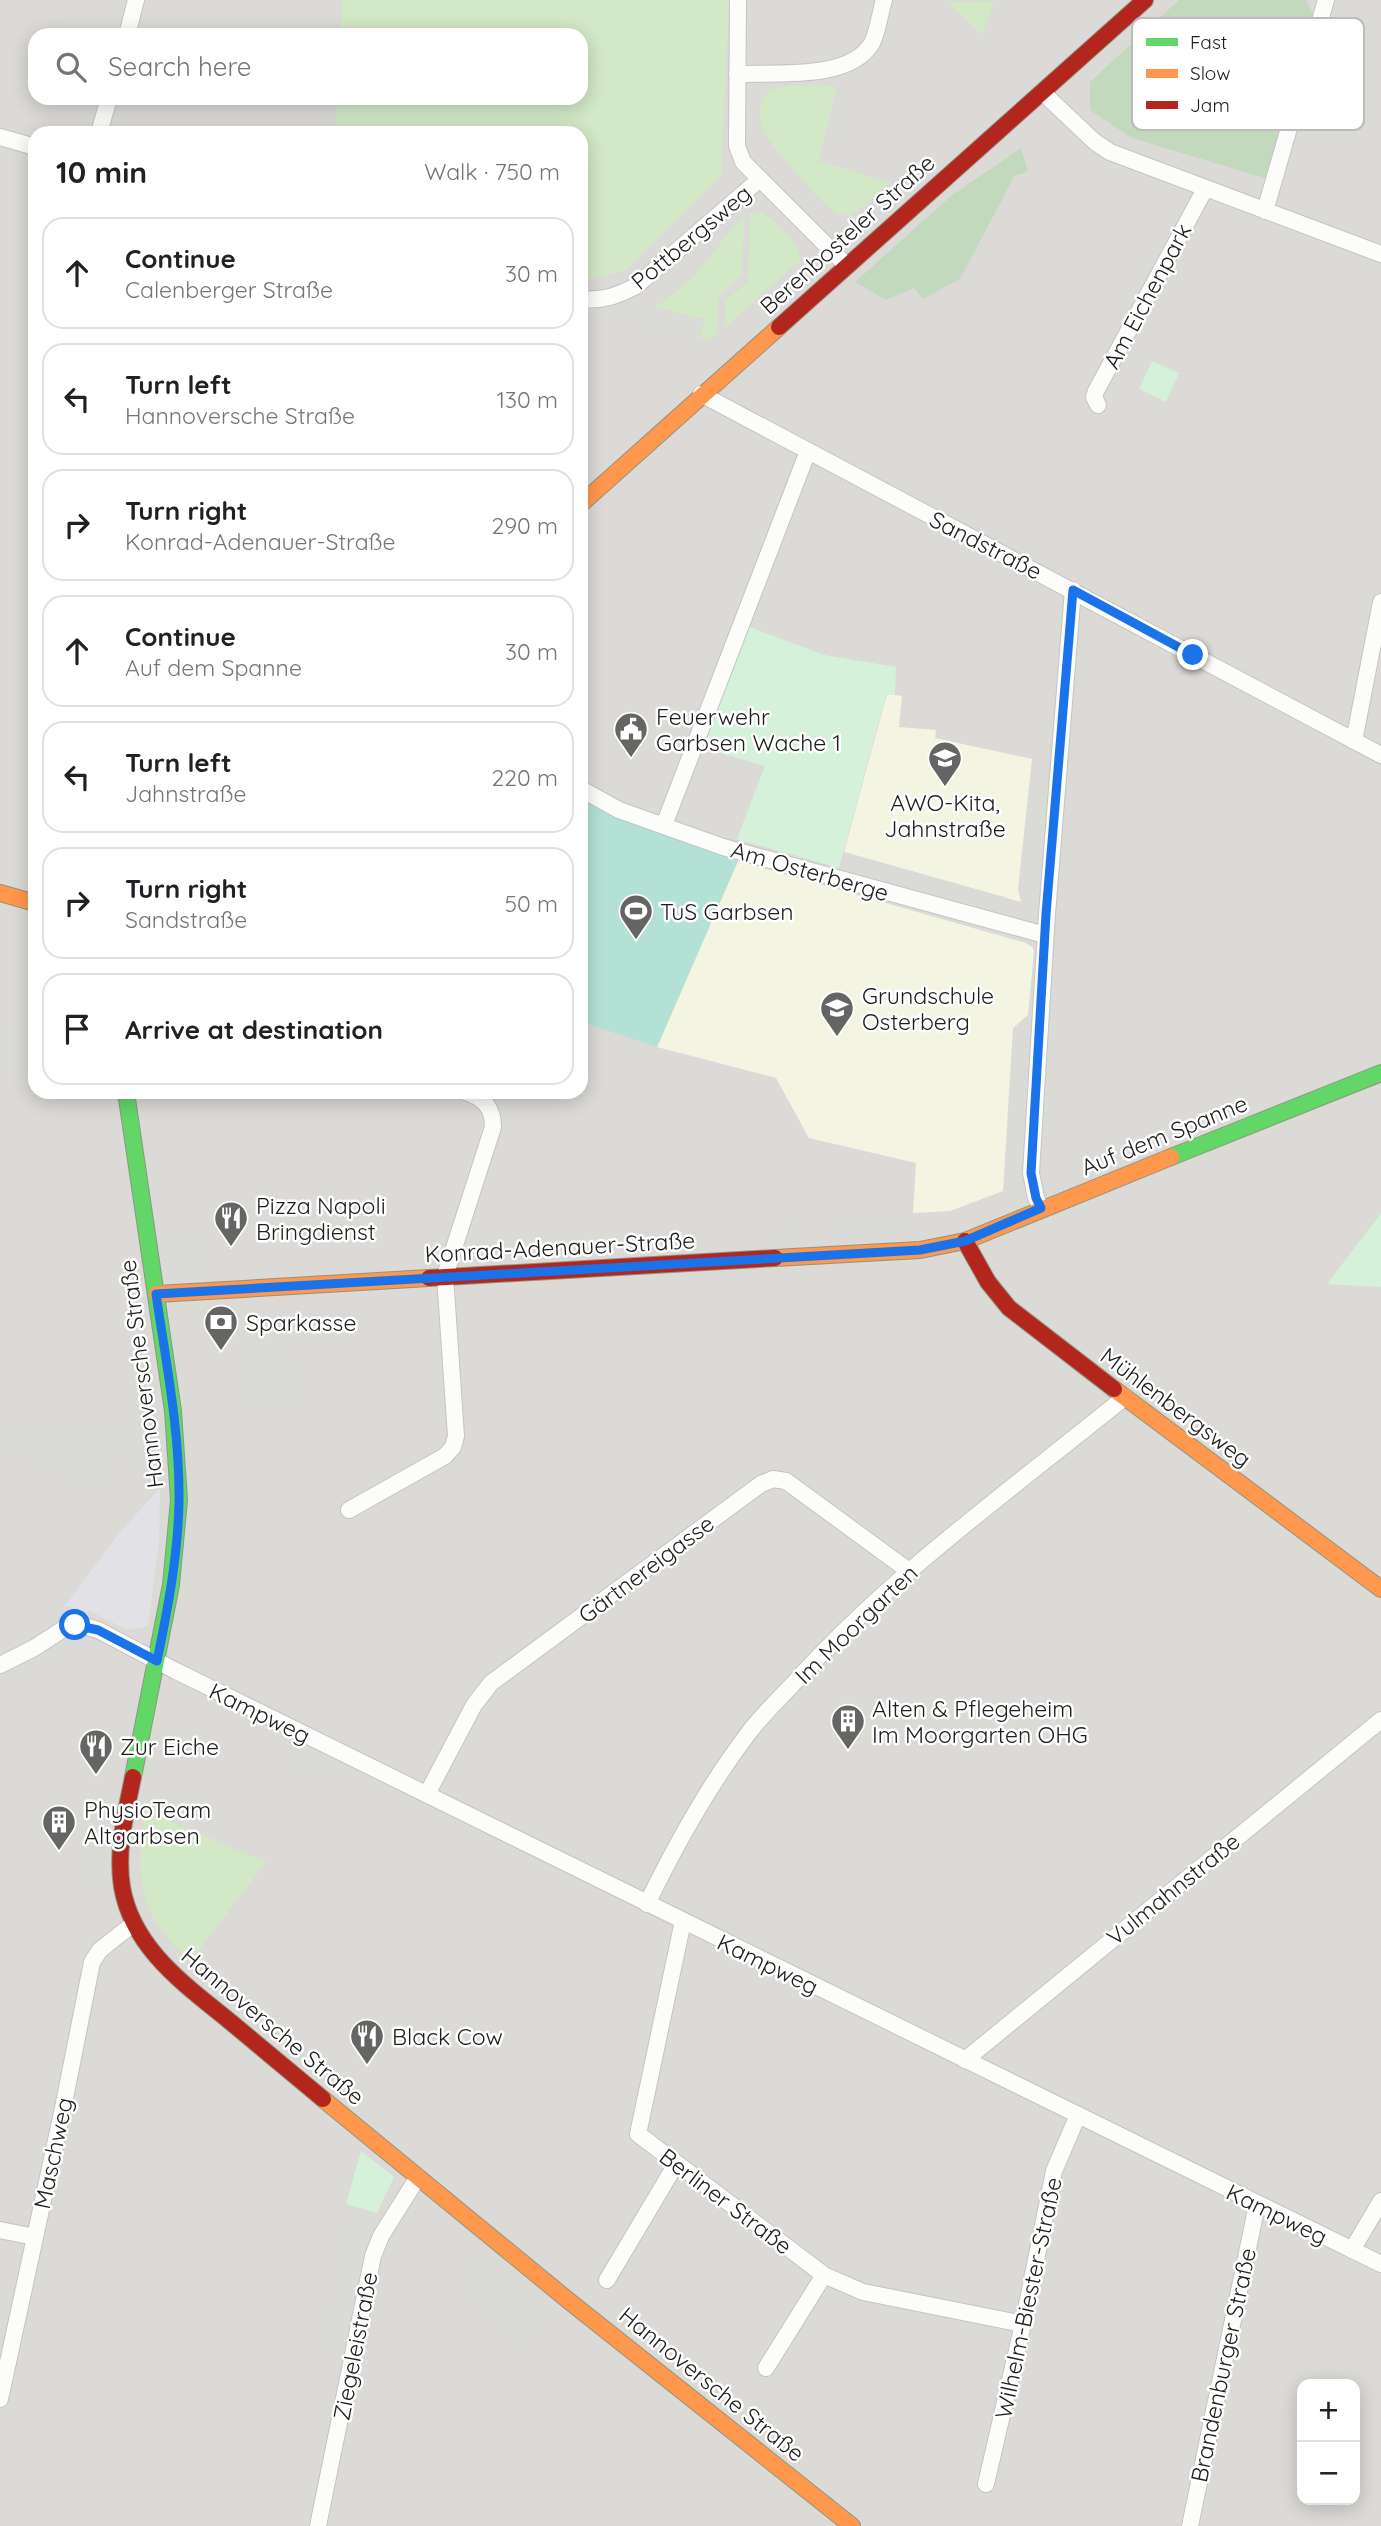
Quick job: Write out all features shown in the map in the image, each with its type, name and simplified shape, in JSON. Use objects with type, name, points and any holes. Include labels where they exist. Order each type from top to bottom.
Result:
[{"type":"street","points":[[129,28],[136,0]]},
{"type":"street","points":[[738,0],[737,146],[743,162],[846,265]]},
{"type":"street","points":[[737,74],[825,71],[853,62],[872,43],[884,0]]},
{"type":"street","name":"Berenbosteler Straße","points":[[588,498],[1144,0]]},
{"type":"street","points":[[1321,18],[1326,0]]},
{"type":"street","points":[[1042,92],[1095,142],[1110,152],[1381,254]]},
{"type":"street","points":[[101,126],[107,105]]},
{"type":"street","points":[[1265,211],[1288,130]]},
{"type":"street","points":[[0,137],[28,145]]},
{"type":"street","name":"Pottbergsweg","points":[[588,299],[613,298],[636,286],[760,179]]},
{"type":"street","name":"Am Eichenpark","points":[[1098,405],[1094,397],[1096,391],[1205,189]]},
{"type":"street","name":"Sandstraße","points":[[701,394],[1381,755]]},
{"type":"street","points":[[664,825],[808,451]]},
{"type":"street","points":[[1041,1208],[1031,1173],[1045,935],[1073,590]]},
{"type":"street","points":[[1354,741],[1381,602]]},
{"type":"street","name":"Am Osterberge","points":[[588,793],[619,810],[723,848],[1045,935]]},
{"type":"street","points":[[0,893],[28,901]]},
{"type":"street","name":"Auf dem Spanne","points":[[965,1241],[1041,1208],[1381,1073]]},
{"type":"street","name":"Hannoversche Straße","points":[[126,1099],[173,1411],[179,1500],[172,1578],[120,1843],[123,1900],[133,1924],[170,1972],[418,2177],[852,2526]]},
{"type":"street","points":[[349,1510],[445,1456],[453,1447],[456,1436],[444,1276],[493,1127],[493,1116],[481,1099]]},
{"type":"street","name":"Konrad-Adenauer-Straße","points":[[156,1294],[920,1250],[965,1241]]},
{"type":"street","name":"Mühlenbergsweg","points":[[965,1241],[998,1299],[1018,1317],[1381,1589]]},
{"type":"street","name":"Im Moorgarten","points":[[647,1903],[694,1812],[749,1732],[814,1660],[909,1571],[1125,1397]]},
{"type":"street","name":"Gärtnereigasse","points":[[427,1794],[474,1704],[491,1683],[767,1481],[779,1479],[786,1482],[909,1571]]},
{"type":"street","name":"Kampweg","points":[[0,1665],[65,1628],[75,1625],[98,1630],[1381,2264]]},
{"type":"street","name":"Vulmahnstraße","points":[[965,2060],[1381,1720]]},
{"type":"street","name":"Berliner Straße","points":[[683,1921],[638,2134],[824,2275],[863,2292],[1023,2324]]},
{"type":"street","name":"Maschweg","points":[[0,2399],[92,1962],[100,1950],[133,1924]]},
{"type":"street","name":"Wilhelm-Biester-Straße","points":[[986,2484],[1023,2324],[1054,2171],[1078,2115]]},
{"type":"street","points":[[607,2280],[676,2164]]},
{"type":"street","name":"Ziegeleistraße","points":[[318,2526],[373,2256],[381,2236],[418,2177]]},
{"type":"street","points":[[1352,2250],[1381,2201]]},
{"type":"street","name":"Brandenburger Straße","points":[[1190,2526],[1257,2205]]},
{"type":"street","points":[[0,2230],[35,2237]]},
{"type":"street","points":[[766,2368],[824,2275]]},
{"type":"shaded area","points":[[0,0],[1381,0],[1381,2526],[0,2526]]},
{"type":"shaded area","points":[[849,86],[837,137],[826,134],[837,91]]},
{"type":"shaded area","points":[[1167,231],[1173,231],[1127,318],[1124,312]]},
{"type":"shaded area","points":[[648,303],[654,307],[705,320],[699,337],[610,315]]},
{"type":"shaded area","points":[[1152,361],[1179,373],[1166,402],[1139,389]]},
{"type":"shaded area","points":[[747,626],[824,655],[896,667],[895,695],[886,695],[839,868],[737,839],[765,766],[699,747]]},
{"type":"shaded area","name":"AWO-Kita, Jahnstraße","points":[[887,694],[902,696],[899,727],[936,730],[935,738],[1032,759],[1018,889],[1021,902],[844,852]]},
{"type":"shaded area","points":[[1037,787],[1051,788],[1041,904],[1028,903]]},
{"type":"shaded area","name":"TuS Garbsen","points":[[588,802],[738,861],[657,1047],[588,1024]]},
{"type":"shaded area","points":[[844,852],[1004,897],[1000,913],[839,868]]},
{"type":"shaded area","name":"Grundschule Osterberg","points":[[738,861],[1026,943],[1032,947],[1034,951],[1028,1015],[1013,1028],[1003,1191],[950,1211],[913,1213],[916,1163],[809,1138],[776,1078],[657,1047]]},
{"type":"shaded area","points":[[28,1015],[28,1063],[0,1065],[0,1031],[5,1036]]},
{"type":"shaded area","points":[[1018,1038],[1034,1039],[1023,1187],[1008,1186]]},
{"type":"shaded area","points":[[424,1099],[458,1099],[454,1108]]},
{"type":"shaded area","points":[[1381,1213],[1381,1287],[1327,1284]]},
{"type":"shaded area","points":[[915,1223],[915,1234],[884,1235],[884,1224]]},
{"type":"shaded area","points":[[871,1224],[872,1237],[833,1239],[832,1226]]},
{"type":"shaded area","points":[[800,1228],[801,1242],[772,1244],[777,1229]]},
{"type":"shaded area","points":[[201,1239],[201,1246],[210,1245],[211,1274],[191,1274],[169,1258],[166,1242]]},
{"type":"shaded area","name":"Sparkasse","points":[[256,1303],[257,1319],[201,1322],[201,1306]]},
{"type":"shaded area","points":[[295,1356],[297,1409],[281,1410],[278,1402],[240,1404],[239,1358]]},
{"type":"shaded area","points":[[96,1425],[97,1430],[151,1426],[156,1462],[112,1455],[104,1486],[9,1452],[9,1429]]},
{"type":"shaded area","points":[[160,1488],[159,1544],[148,1626],[127,1630],[94,1613],[65,1606],[121,1531]]},
{"type":"shaded area","points":[[68,1639],[71,1644],[22,1668],[15,1664]]},
{"type":"shaded area","points":[[291,1740],[342,1764],[335,1781],[283,1757]]},
{"type":"shaded area","points":[[91,1842],[105,1844],[98,1886],[84,1884]]},
{"type":"shaded area","points":[[361,2151],[394,2177],[377,2213],[346,2204]]},
{"type":"shaded area","points":[[350,2224],[368,2227],[342,2347],[324,2342]]},
{"type":"shaded area","points":[[475,2257],[550,2315],[525,2346],[460,2293],[468,2282],[467,2266]]},
{"type":"green space","points":[[343,0],[729,0],[721,176],[626,270],[588,278],[588,126],[335,126],[336,105],[588,105],[588,28],[341,28]]},
{"type":"green space","points":[[1179,0],[1306,0],[1314,16],[1313,18],[1159,18]]},
{"type":"green space","points":[[994,1],[982,35],[948,2]]},
{"type":"green space","points":[[1132,43],[1132,130],[1282,130],[1268,179],[1132,138],[1090,110],[1090,82]]},
{"type":"green space","points":[[833,85],[836,90],[819,161],[890,183],[851,216],[837,214],[820,199],[772,144],[761,123],[762,101],[769,90],[787,86]]},
{"type":"green space","points":[[1021,148],[1028,172],[1015,175],[960,279],[923,299],[914,288],[886,300],[855,282],[951,196]]},
{"type":"green space","points":[[761,212],[781,227],[793,241],[800,256],[799,262],[725,327],[725,302],[748,281],[750,213]]},
{"type":"green space","points":[[744,217],[742,275],[719,297],[717,334],[709,340],[699,337],[704,320],[654,307],[690,280]]},
{"type":"green space","points":[[146,1811],[266,1862],[190,1962],[161,1929],[145,1897],[140,1854]]},
{"type":"traffic: fast","points":[[1171,1157],[1381,1073]]},
{"type":"traffic: fast","points":[[127,1099],[173,1411],[179,1500],[171,1585],[133,1777]]},
{"type":"traffic: slow","points":[[588,498],[779,327]]},
{"type":"traffic: slow","points":[[0,893],[28,901]]},
{"type":"traffic: slow","points":[[775,1258],[920,1250],[965,1241],[1171,1157]]},
{"type":"traffic: slow","points":[[157,1294],[429,1278]]},
{"type":"traffic: slow","points":[[1114,1389],[1381,1589]]},
{"type":"traffic: slow","points":[[323,2099],[569,2301],[852,2526]]},
{"type":"traffic: jam","points":[[779,327],[1145,0]]},
{"type":"traffic: jam","points":[[965,1241],[988,1282],[1009,1308],[1114,1389]]},
{"type":"traffic: jam","points":[[429,1278],[775,1258]]},
{"type":"traffic: jam","points":[[133,1777],[123,1831],[120,1873],[128,1909],[138,1930],[164,1965],[181,1981],[323,2099]]},
{"type":"place","name":"Feuerwehr Garbsen Wache 1","points":[[631,759]]},
{"type":"place","name":"AWO-Kita, Jahnstraße","points":[[945,788]]},
{"type":"place","name":"TuS Garbsen","points":[[636,941]]},
{"type":"place","name":"Grundschule Osterberg","points":[[837,1038]]},
{"type":"place","name":"Pizza Napoli Bringdienst","points":[[231,1248]]},
{"type":"place","name":"Sparkasse","points":[[221,1352]]},
{"type":"place","name":"Alten & Pflegeheim Im Moorgarten OHG","points":[[848,1751]]},
{"type":"place","name":"Zur Eiche","points":[[96,1776]]},
{"type":"place","name":"PhysioTeam Altgarbsen","points":[[59,1852]]},
{"type":"place","name":"Black Cow","points":[[367,2066]]},
{"type":"route","points":[[75,1625],[98,1630],[157,1661],[176,1549],[179,1500],[173,1411],[156,1294],[920,1250],[965,1241],[1041,1208],[1031,1173],[1046,914],[1073,590],[1193,655]]}]
